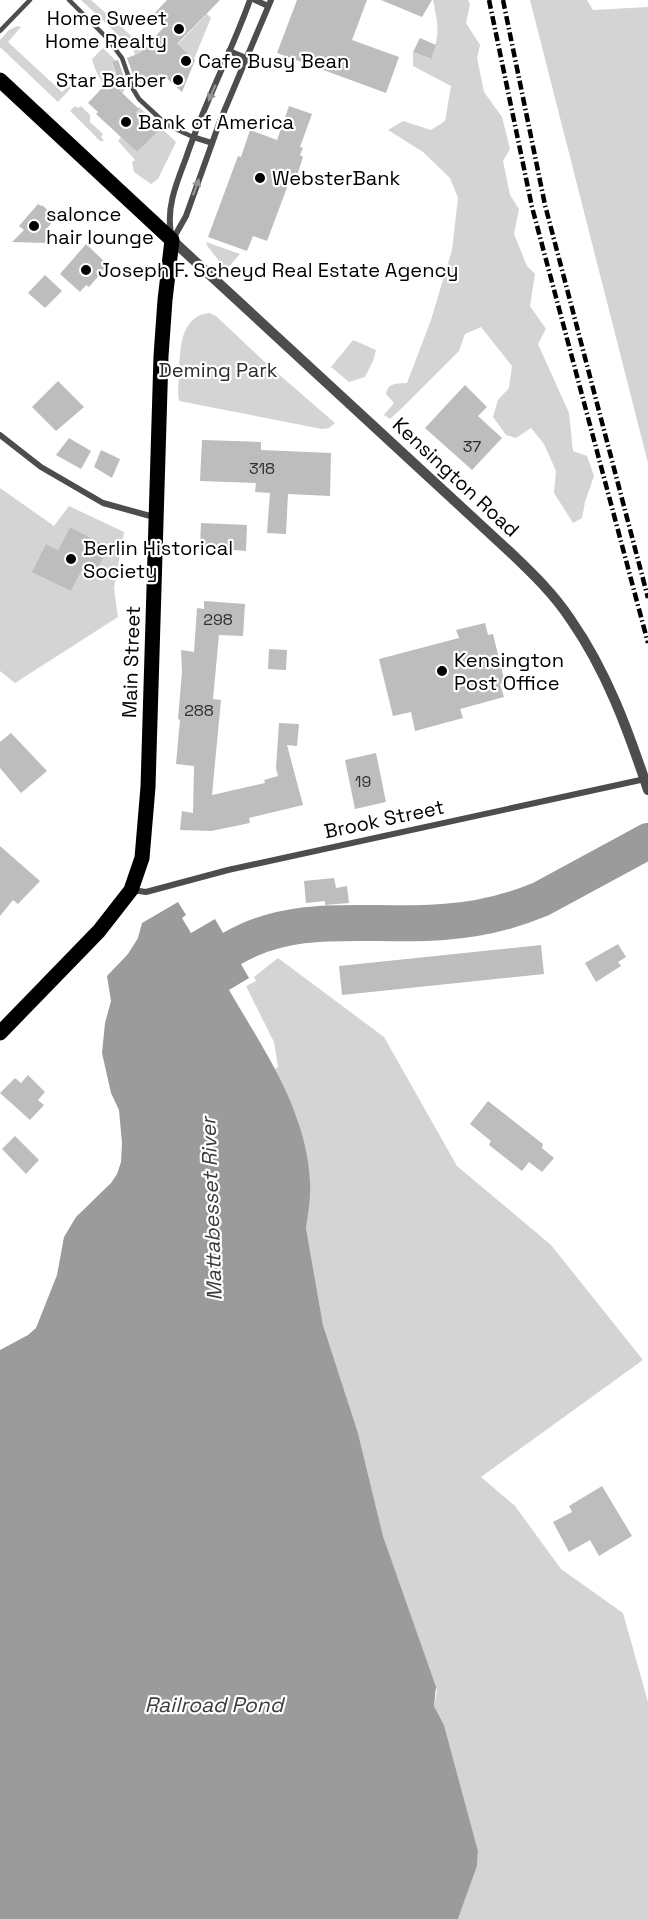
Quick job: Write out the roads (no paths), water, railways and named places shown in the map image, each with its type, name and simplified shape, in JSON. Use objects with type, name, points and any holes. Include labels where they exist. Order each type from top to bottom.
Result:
[{"type":"main road","points":[[0,80],[172,240]]},
{"type":"main road","name":"Main Street","points":[[0,1034],[99,931],[131,890],[142,858],[148,787],[161,356],[172,240]]},
{"type":"street","name":"Main Street","points":[[172,240],[169,214],[172,200],[193,137],[250,0]]},
{"type":"street","name":"Main Street","points":[[172,240],[186,216],[212,143],[269,3],[255,0]]},
{"type":"street","points":[[230,51],[246,58]]},
{"type":"street","points":[[193,137],[212,143]]},
{"type":"street","name":"Kensington Road","points":[[172,240],[544,585],[572,620],[609,686],[646,785]]},
{"type":"street","points":[[0,435],[41,467],[103,503],[157,518]]},
{"type":"street","name":"Brook Street","points":[[131,890],[146,892],[228,870],[646,785]]},
{"type":"lane","points":[[0,31],[30,0]]},
{"type":"lane","points":[[69,0],[107,38],[123,58],[133,89],[140,99],[167,125],[193,137]]},
{"type":"water","name":"Railroad Pond","points":[[178,902],[186,915],[182,918],[191,933],[215,919],[249,978],[229,990],[282,1082],[301,1130],[310,1182],[306,1228],[323,1325],[358,1433],[383,1536],[436,1687],[434,1706],[444,1725],[478,1851],[477,1866],[458,1919],[0,1919],[0,1350],[28,1335],[36,1328],[57,1275],[64,1237],[76,1217],[111,1183],[117,1174],[121,1162],[122,1143],[119,1110],[111,1093],[102,1053],[105,1023],[111,1001],[107,976],[128,954],[138,938],[142,923]]},
{"type":"waterway","name":"Mattabesset River","points":[[197,982],[217,958],[258,936],[309,925],[443,922],[493,915],[541,899],[648,841]]},
{"type":"railway","points":[[489,0],[532,207],[648,643]]},
{"type":"railway","points":[[503,0],[545,205],[648,598]]},
{"type":"place","name":"Home Sweet Home Realty","points":[[179,29]]},
{"type":"place","name":"Cafe Busy Bean","points":[[186,61]]},
{"type":"place","name":"Star Barber","points":[[178,80]]},
{"type":"place","name":"Bank of America","points":[[126,122]]},
{"type":"place","name":"WebsterBank","points":[[260,178]]},
{"type":"place","name":"salonce hair lounge","points":[[34,226]]},
{"type":"place","name":"Joseph F. Scheyd Real Estate Agency","points":[[86,270]]},
{"type":"place","name":"Berlin Historical Society","points":[[71,559]]},
{"type":"place","name":"Kensington Post Office","points":[[442,671]]},
{"type":"park label","name":"Deming Park","points":[[218,370]]}]
